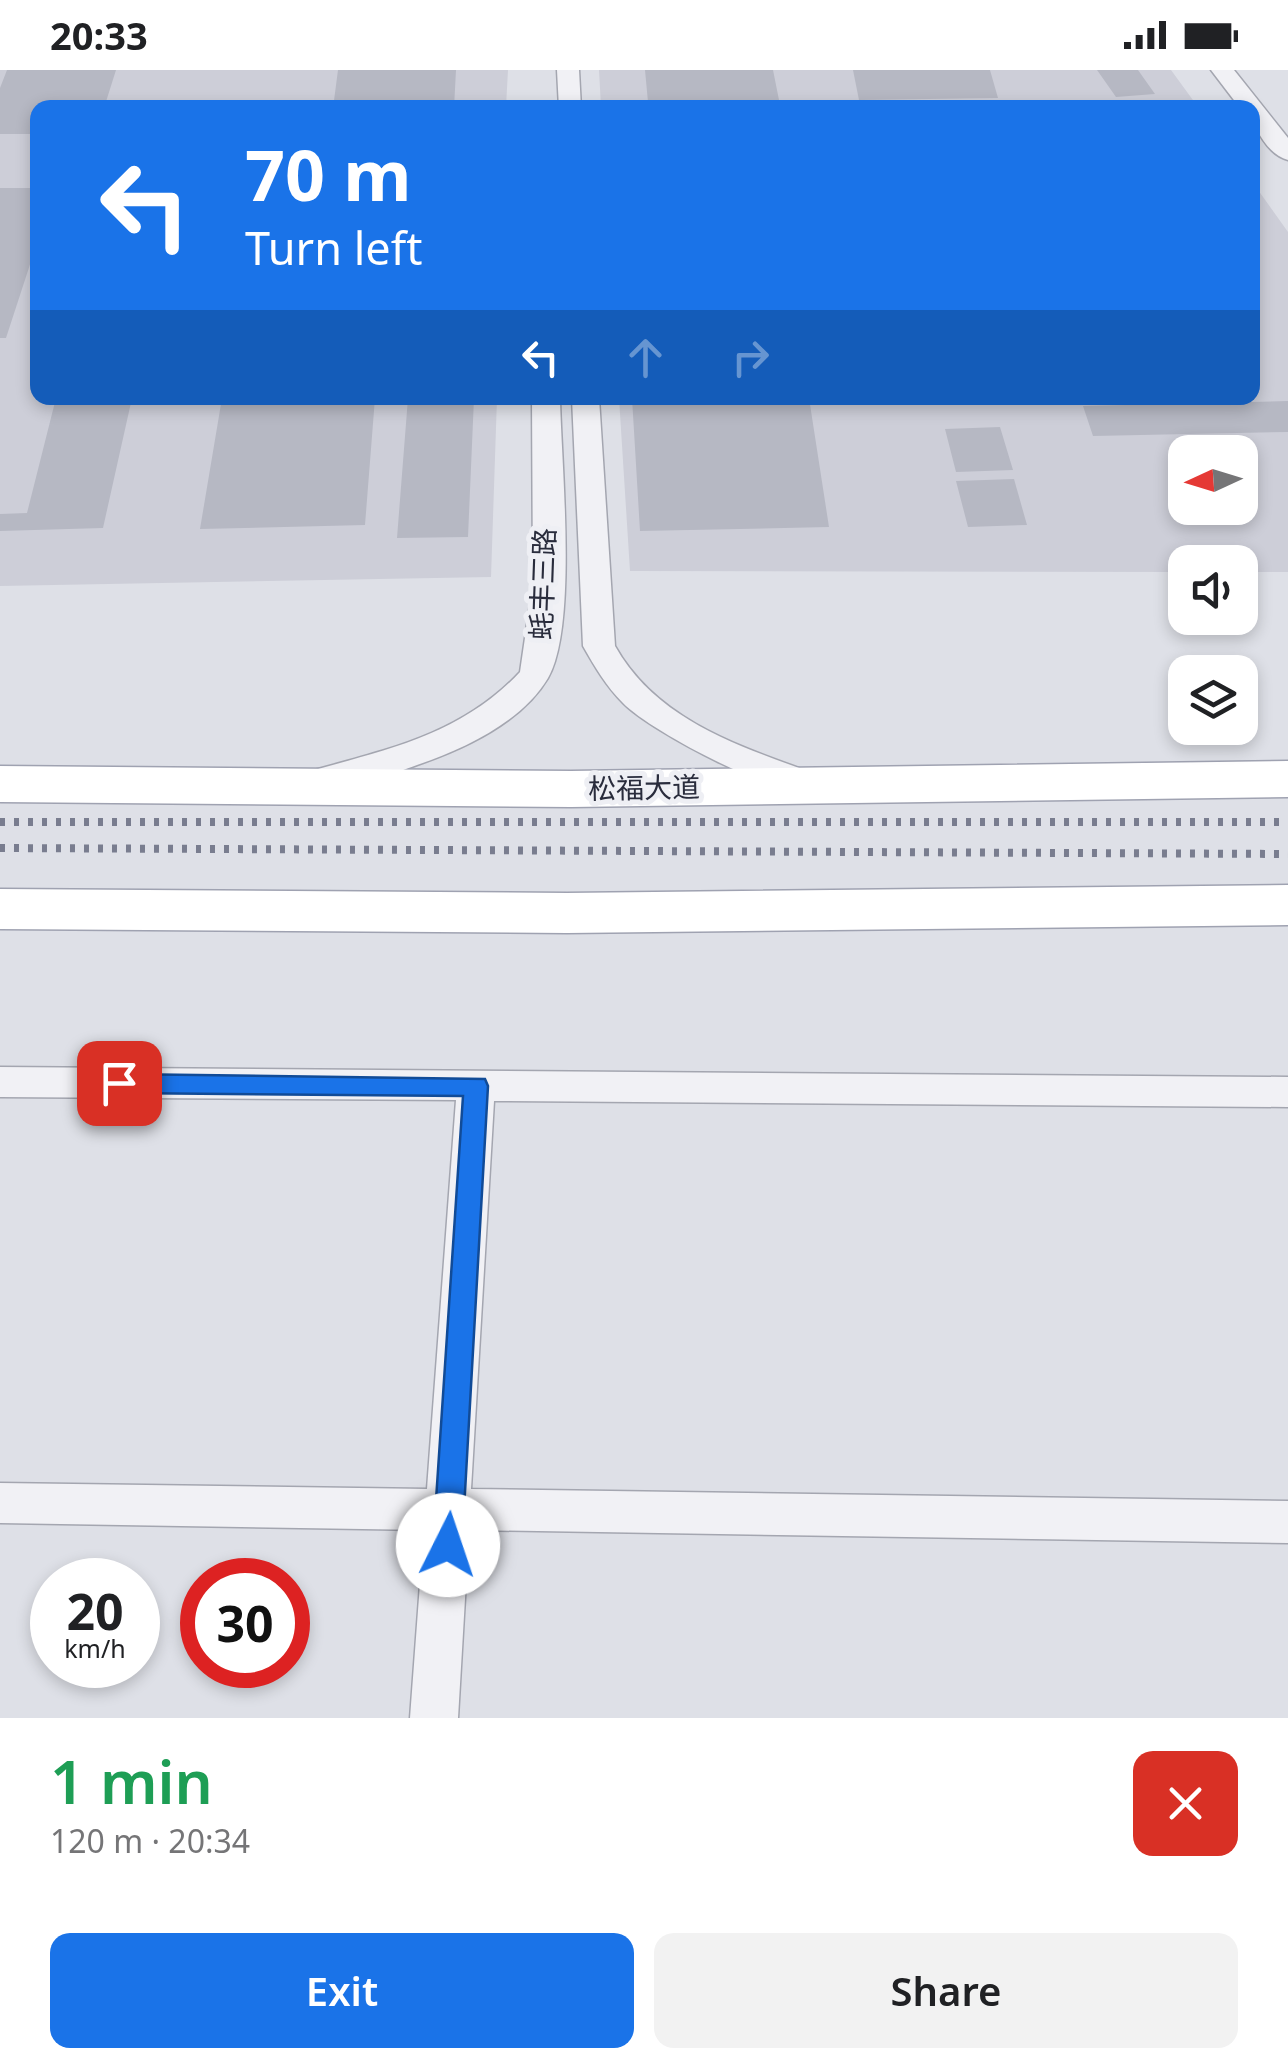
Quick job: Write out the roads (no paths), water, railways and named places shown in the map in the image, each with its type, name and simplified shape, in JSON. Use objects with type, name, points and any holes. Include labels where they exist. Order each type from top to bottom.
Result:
[{"type":"main road","name":"松福大道","points":[[0,784],[813,786],[1288,779]]},
{"type":"main road","points":[[0,909],[567,914],[1288,904]]},
{"type":"street","points":[[548,70],[548,100]]},
{"type":"street","points":[[568,70],[570,100]]},
{"type":"street","points":[[1222,70],[1246,100]]},
{"type":"street","points":[[1260,118],[1288,153]]},
{"type":"street","name":"蚝丰三路","points":[[290,786],[400,761],[443,744],[489,719],[534,676],[545,627],[546,405]]},
{"type":"street","name":"蚝丰三路","points":[[585,405],[599,646],[611,675],[668,723],[813,786]]},
{"type":"street","points":[[0,1082],[1288,1092]]},
{"type":"street","points":[[434,1718],[476,1086]]},
{"type":"street","points":[[0,1503],[1288,1522]]},
{"type":"railway","points":[[0,822],[1288,822]]},
{"type":"railway","points":[[0,848],[1288,854]]}]
